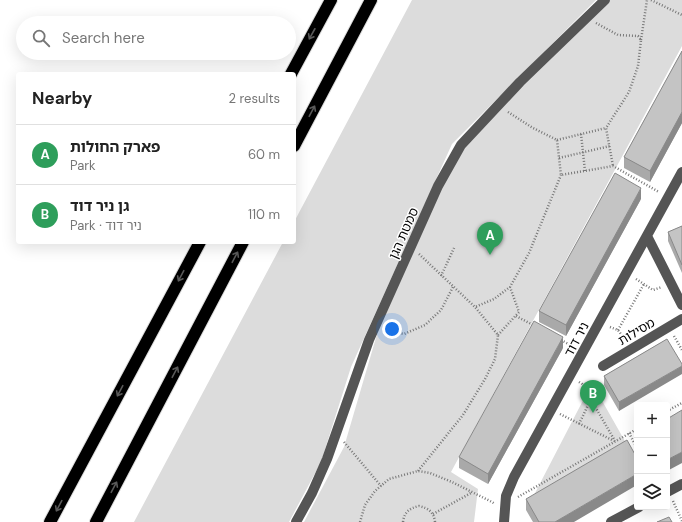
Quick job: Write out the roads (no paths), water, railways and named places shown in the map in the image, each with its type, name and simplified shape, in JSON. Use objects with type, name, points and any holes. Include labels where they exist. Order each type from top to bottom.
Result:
[{"type":"highway","points":[[292,72],[331,0]]},
{"type":"highway","points":[[296,142],[371,0]]},
{"type":"highway","points":[[50,522],[199,244]]},
{"type":"highway","points":[[96,522],[242,244]]},
{"type":"street","name":"סמטת הגן","points":[[296,522],[312,493],[327,459],[369,340],[438,186],[461,145],[497,105],[605,0]]},
{"type":"street","name":"ניר דוד","points":[[504,513],[506,496],[514,478],[682,172]]},
{"type":"street","points":[[647,236],[682,305]]},
{"type":"street","name":"מסילות","points":[[603,366],[682,319]]},
{"type":"street","points":[[670,491],[682,484]]},
{"type":"street","points":[[614,521],[634,510]]},
{"type":"place","name":"פארק החולות","points":[[490,255]]},
{"type":"place","name":"גן ניר דוד","points":[[593,413]]}]
